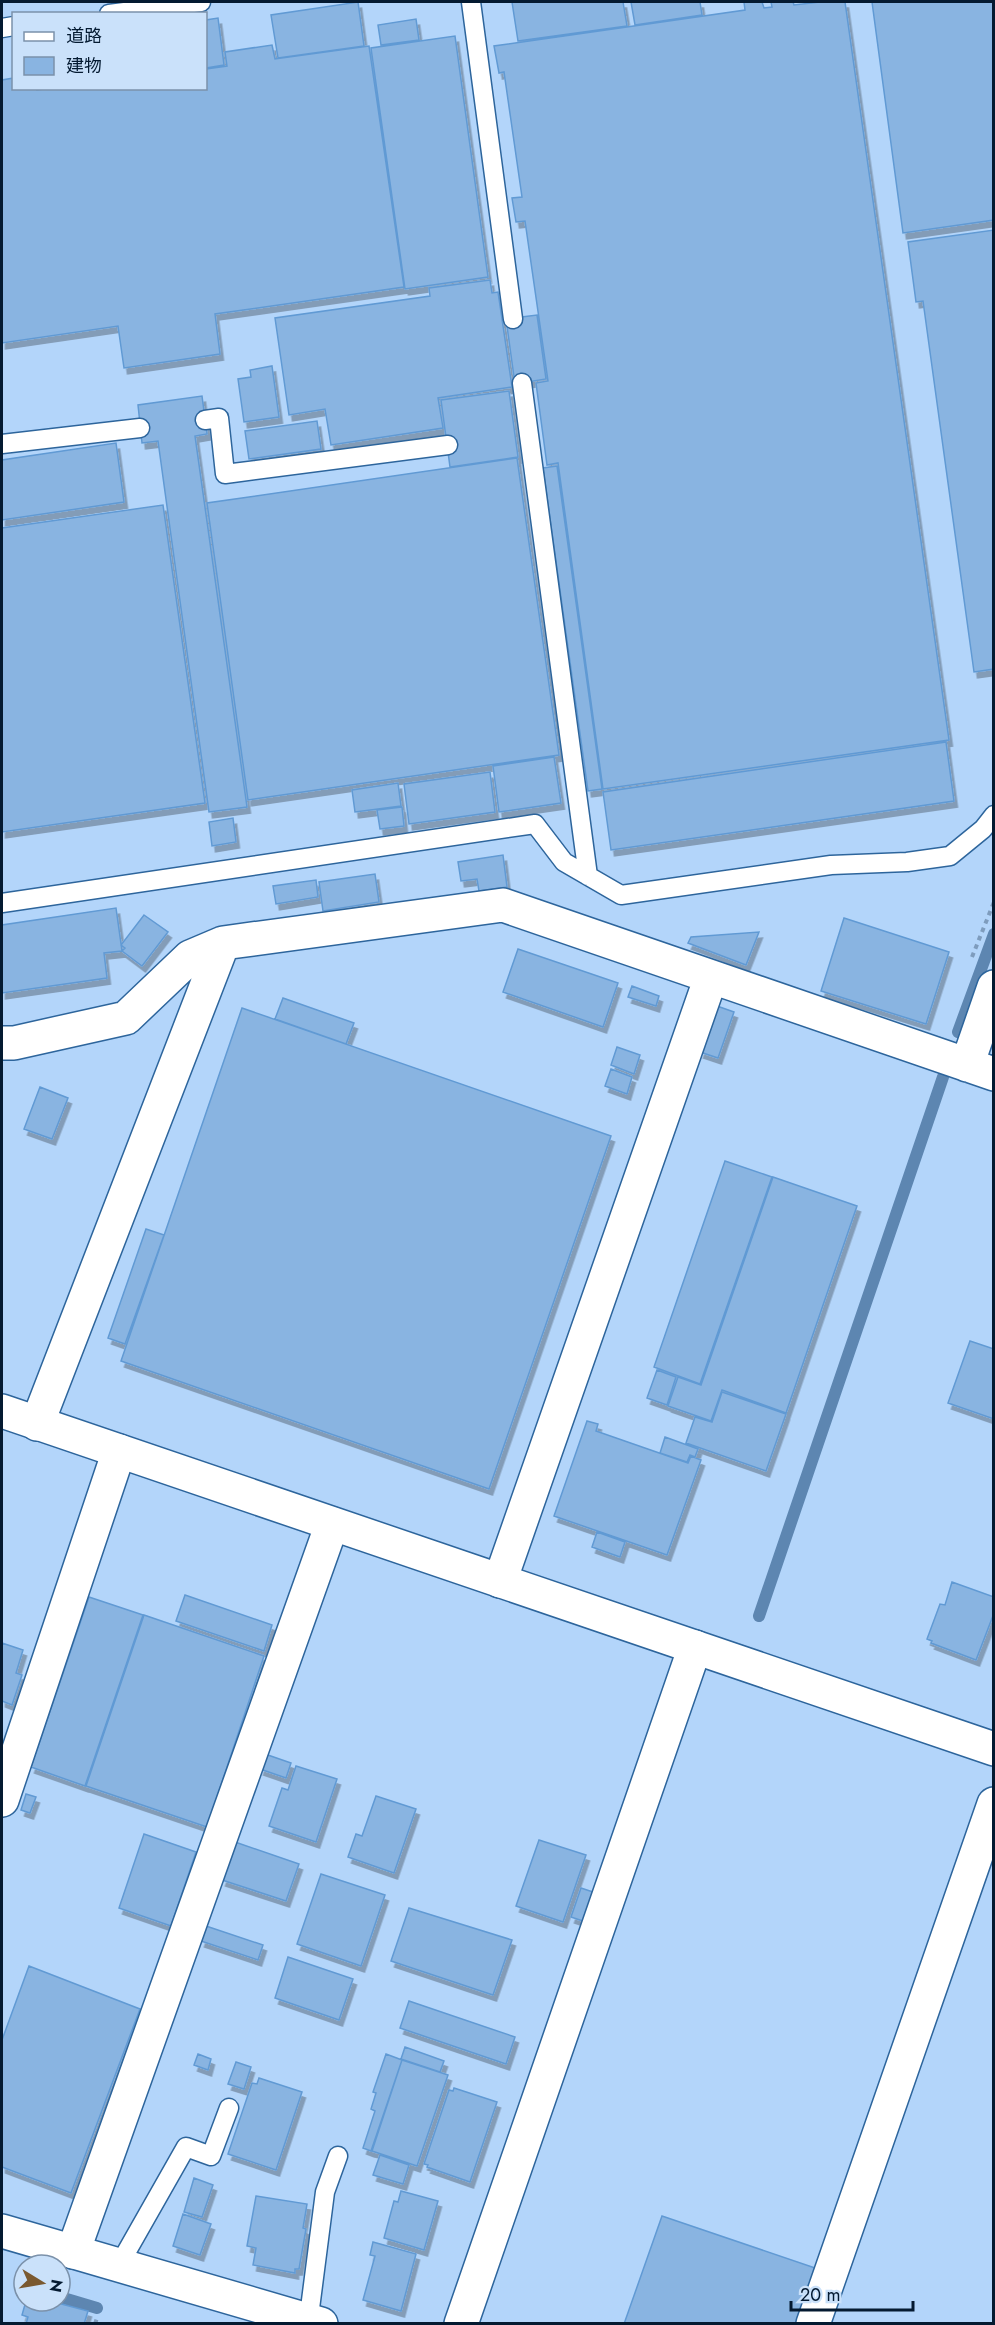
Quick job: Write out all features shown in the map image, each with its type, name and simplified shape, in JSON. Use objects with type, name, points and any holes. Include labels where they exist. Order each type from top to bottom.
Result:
[{"type":"street","points":[[2,1043],[14,1043],[126,1018],[190,957],[223,943],[503,905],[980,1070],[993,987]]},
{"type":"street","points":[[37,1424],[223,943]]},
{"type":"street","points":[[500,1581],[711,977]]},
{"type":"street","points":[[2,1412],[993,1749]]},
{"type":"street","points":[[2,1800],[119,1451]]},
{"type":"street","points":[[72,2252],[332,1524]]},
{"type":"street","points":[[461,2324],[695,1647]]},
{"type":"street","points":[[813,2324],[993,1804]]},
{"type":"street","points":[[2,2231],[313,2322]]},
{"type":"lane","points":[[124,12],[201,2]]},
{"type":"lane","points":[[471,2],[513,319]]},
{"type":"lane","points":[[522,383],[522,436],[588,876]]},
{"type":"lane","points":[[205,420],[219,418],[225,474],[448,445]]},
{"type":"lane","points":[[2,444],[140,428]]},
{"type":"lane","points":[[2,903],[535,824],[564,862],[621,895],[831,865],[907,862],[950,856],[983,829],[993,815]]},
{"type":"lane","points":[[118,2265],[186,2147],[211,2156],[229,2108]]},
{"type":"lane","points":[[313,2322],[325,2192],[338,2156]]},
{"type":"building","points":[[358,2],[364,46],[278,58],[271,15]]},
{"type":"building","points":[[512,2],[623,2],[627,26],[518,41]]},
{"type":"building","points":[[631,2],[700,2],[702,15],[635,25]]},
{"type":"building","points":[[744,2],[762,2],[764,8],[772,7],[771,2],[793,2],[794,5],[845,2],[949,740],[603,789],[558,463],[547,465],[536,383],[548,381],[525,221],[516,222],[512,198],[522,197],[504,72],[499,73],[494,46],[745,10]]},
{"type":"building","points":[[872,2],[994,2],[994,220],[903,233]]},
{"type":"building","points":[[218,18],[224,65],[207,68],[207,20]]},
{"type":"building","points":[[416,19],[419,40],[381,45],[378,25]]},
{"type":"building","points":[[455,36],[488,277],[405,289],[371,48]]},
{"type":"building","points":[[272,45],[275,59],[369,46],[404,287],[215,314],[220,354],[124,368],[118,326],[2,343],[2,80],[12,78],[12,90],[207,90],[207,69],[227,66],[225,52]]},
{"type":"building","points":[[994,230],[994,669],[974,672],[923,301],[916,302],[908,242]]},
{"type":"building","points":[[490,280],[492,293],[498,292],[512,387],[438,398],[443,428],[331,445],[325,409],[289,415],[275,318],[430,296],[429,288]]},
{"type":"building","points":[[537,315],[546,379],[515,384],[506,319]]},
{"type":"building","points":[[272,366],[279,417],[244,422],[238,379],[251,377],[250,370]]},
{"type":"building","points":[[509,391],[518,457],[450,467],[441,400]]},
{"type":"building","points":[[202,396],[207,434],[195,436],[247,807],[209,812],[158,441],[142,443],[138,405]]},
{"type":"building","points":[[317,421],[321,449],[249,459],[245,431]]},
{"type":"building","points":[[116,443],[124,502],[2,520],[2,460]]},
{"type":"building","points":[[517,458],[559,755],[248,800],[207,503]]},
{"type":"building","points":[[557,466],[602,789],[588,791],[543,468]]},
{"type":"building","points":[[163,505],[205,803],[2,832],[2,528]]},
{"type":"building","points":[[946,742],[954,801],[611,850],[603,792]]},
{"type":"building","points":[[554,757],[561,803],[499,812],[493,766]]},
{"type":"building","points":[[490,772],[495,812],[409,824],[404,784]]},
{"type":"building","points":[[398,783],[401,806],[355,812],[352,790]]},
{"type":"building","points":[[402,807],[404,826],[380,829],[377,810]]},
{"type":"building","points":[[233,818],[236,842],[212,846],[209,822]]},
{"type":"building","points":[[503,855],[507,887],[479,891],[477,879],[461,881],[458,862]]},
{"type":"building","points":[[375,874],[379,902],[323,911],[319,882]]},
{"type":"building","points":[[316,880],[318,897],[276,904],[273,886]]},
{"type":"building","points":[[116,908],[122,951],[104,953],[107,978],[2,993],[2,925]]},
{"type":"building","points":[[144,915],[168,932],[142,966],[122,951],[125,948],[121,945]]},
{"type":"building","points":[[844,918],[949,952],[926,1024],[821,991]]},
{"type":"building","points":[[759,932],[746,965],[688,943],[691,937]]},
{"type":"building","points":[[518,949],[618,983],[603,1027],[503,992]]},
{"type":"building","points":[[632,986],[659,996],[656,1006],[628,997]]},
{"type":"building","points":[[283,998],[354,1023],[346,1044],[275,1019]]},
{"type":"building","points":[[717,1006],[734,1012],[718,1058],[700,1052]]},
{"type":"building","points":[[242,1008],[611,1136],[489,1489],[121,1361]]},
{"type":"building","points":[[617,1047],[640,1055],[634,1074],[611,1065]]},
{"type":"building","points":[[611,1069],[632,1077],[627,1094],[605,1086]]},
{"type":"building","points":[[40,1087],[68,1098],[52,1139],[24,1129]]},
{"type":"building","points":[[725,1161],[772,1177],[700,1384],[654,1367]]},
{"type":"building","points":[[773,1177],[857,1206],[786,1413],[722,1390],[711,1421],[668,1406],[678,1377],[701,1385]]},
{"type":"building","points":[[146,1229],[164,1235],[125,1344],[108,1338]]},
{"type":"building","points":[[970,1341],[994,1349],[994,1419],[948,1403]]},
{"type":"building","points":[[657,1370],[676,1377],[667,1405],[647,1398]]},
{"type":"building","points":[[722,1392],[786,1414],[766,1471],[686,1443],[695,1417],[712,1422]]},
{"type":"building","points":[[587,1421],[598,1424],[596,1431],[688,1463],[691,1456],[701,1460],[667,1555],[554,1516]]},
{"type":"building","points":[[665,1437],[698,1449],[695,1457],[690,1455],[687,1462],[660,1453]]},
{"type":"building","points":[[597,1532],[625,1542],[620,1557],[592,1547]]},
{"type":"building","points":[[952,1582],[994,1597],[994,1613],[976,1660],[931,1643],[932,1641],[927,1639],[940,1604],[945,1605]]},
{"type":"building","points":[[185,1595],[272,1625],[264,1651],[176,1621]]},
{"type":"building","points":[[89,1597],[143,1615],[85,1786],[31,1767]]},
{"type":"building","points":[[144,1615],[264,1656],[207,1827],[86,1786]]},
{"type":"building","points":[[2,1643],[23,1650],[16,1673],[22,1675],[12,1705],[2,1701]]},
{"type":"building","points":[[265,1754],[291,1763],[286,1778],[260,1769]]},
{"type":"building","points":[[296,1766],[337,1779],[316,1842],[269,1826],[282,1788],[288,1790]]},
{"type":"building","points":[[26,1794],[36,1797],[30,1813],[21,1810]]},
{"type":"building","points":[[376,1796],[416,1809],[394,1873],[348,1857],[356,1834],[362,1836]]},
{"type":"building","points":[[144,1834],[196,1852],[171,1926],[119,1908]]},
{"type":"building","points":[[539,1840],[586,1855],[563,1922],[516,1906]]},
{"type":"building","points":[[235,1842],[299,1864],[286,1901],[222,1880]]},
{"type":"building","points":[[321,1874],[385,1895],[361,1966],[297,1944]]},
{"type":"building","points":[[581,1888],[596,1893],[586,1922],[571,1917]]},
{"type":"building","points":[[409,1908],[512,1940],[493,1995],[391,1961]]},
{"type":"building","points":[[206,1926],[263,1945],[258,1960],[201,1941]]},
{"type":"building","points":[[288,1957],[353,1979],[339,2020],[275,1998]]},
{"type":"building","points":[[29,1966],[140,2009],[71,2193],[2,2167],[2,2040]]},
{"type":"building","points":[[409,2001],[515,2037],[506,2064],[400,2028]]},
{"type":"building","points":[[405,2047],[444,2061],[440,2072],[401,2059]]},
{"type":"building","points":[[198,2054],[211,2059],[208,2070],[194,2065]]},
{"type":"building","points":[[386,2054],[402,2060],[371,2151],[363,2148],[375,2111],[371,2109],[376,2093],[373,2092]]},
{"type":"building","points":[[402,2060],[448,2075],[417,2166],[372,2151]]},
{"type":"building","points":[[236,2062],[251,2067],[244,2089],[228,2084]]},
{"type":"building","points":[[259,2078],[302,2092],[276,2170],[228,2154],[252,2083],[257,2084]]},
{"type":"building","points":[[454,2088],[497,2102],[470,2182],[424,2164],[449,2090],[453,2091]]},
{"type":"building","points":[[380,2155],[409,2165],[403,2184],[373,2175]]},
{"type":"building","points":[[194,2178],[213,2185],[202,2217],[184,2212]]},
{"type":"building","points":[[401,2191],[438,2201],[424,2250],[384,2238],[394,2201],[398,2202]]},
{"type":"building","points":[[256,2196],[307,2204],[303,2228],[306,2229],[299,2269],[295,2269],[295,2273],[253,2265],[256,2248],[247,2246]]},
{"type":"building","points":[[183,2214],[211,2224],[200,2255],[173,2246]]},
{"type":"building","points":[[662,2216],[818,2269],[799,2324],[624,2324]]},
{"type":"building","points":[[373,2242],[416,2254],[401,2311],[363,2300],[375,2256],[370,2255]]},
{"type":"building","points":[[72,2307],[88,2311],[84,2324],[26,2324],[28,2317],[22,2315],[23,2313],[72,2313]]},
{"type":"waterway","points":[[958,1032],[994,934]]},
{"type":"waterway","points":[[759,1616],[943,1077]]},
{"type":"waterway","points":[[72,2301],[97,2308]]}]
